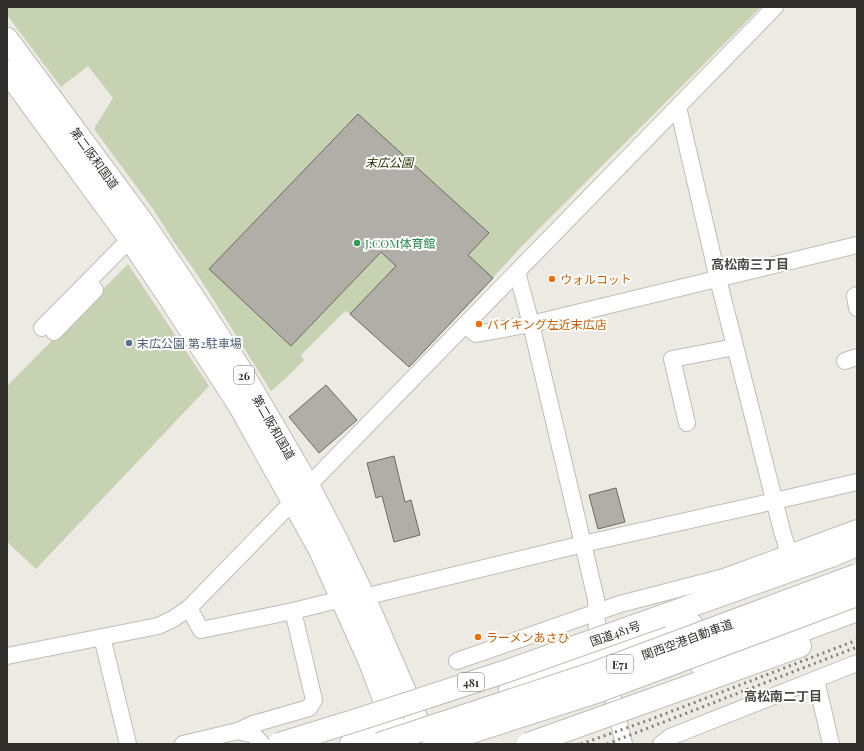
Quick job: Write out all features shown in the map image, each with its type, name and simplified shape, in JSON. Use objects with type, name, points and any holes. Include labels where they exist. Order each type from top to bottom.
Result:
[{"type":"highway","name":"第二阪和国道","points":[[7,39],[144,224],[240,369],[308,485],[336,539],[364,597],[426,744]]},
{"type":"highway","name":"第二阪和国道","points":[[7,71],[130,239],[239,405],[320,550],[370,662],[398,737]]},
{"type":"highway","name":"国道481号","points":[[279,744],[507,671],[857,546]]},
{"type":"highway","name":"481","points":[[351,744],[398,737],[418,722],[857,565]]},
{"type":"highway","name":"関西空港自動車道","points":[[379,744],[591,674],[857,575]]},
{"type":"highway","name":"関西空港自動車道","points":[[434,744],[600,691],[857,595]]},
{"type":"highway","points":[[464,744],[806,629],[857,610]]},
{"type":"highway","points":[[528,744],[815,641],[857,624]]},
{"type":"street","points":[[7,656],[158,626],[173,619],[189,608],[775,7]]},
{"type":"street","points":[[678,107],[718,279],[789,554]]},
{"type":"street","points":[[48,330],[87,282],[130,239]]},
{"type":"street","points":[[465,325],[476,334],[531,324],[857,245]]},
{"type":"street","points":[[517,272],[531,324],[596,599],[597,630],[624,744]]},
{"type":"street","points":[[857,295],[855,296],[857,308]]},
{"type":"street","points":[[687,423],[672,359],[736,347]]},
{"type":"street","points":[[364,597],[583,544],[775,502],[857,482]]},
{"type":"street","points":[[457,661],[620,604],[724,577],[857,528]]},
{"type":"street","points":[[189,608],[201,630],[342,599]]},
{"type":"street","points":[[183,744],[238,731],[253,724],[309,708],[314,700],[293,611]]},
{"type":"street","points":[[102,637],[128,744]]},
{"type":"street","points":[[661,744],[670,737],[857,663]]},
{"type":"street","points":[[816,680],[831,744]]},
{"type":"street","points":[[238,731],[254,735],[262,744]]},
{"type":"green space","name":"末広公園","points":[[7,7],[761,7],[521,247],[409,367],[345,311],[301,355],[304,360],[271,391],[195,271],[153,209],[94,129],[113,98],[88,66],[61,87],[7,15]]},
{"type":"green space","points":[[128,264],[209,386],[36,569],[7,542],[7,386]]},
{"type":"building","name":"J:COM体育館","points":[[358,114],[489,233],[468,255],[493,278],[409,367],[350,314],[396,266],[381,252],[291,346],[209,269]]},
{"type":"building","points":[[326,385],[357,420],[319,453],[289,417]]},
{"type":"building","points":[[394,456],[405,502],[411,500],[420,535],[394,542],[382,496],[376,498],[367,463]]},
{"type":"building","points":[[616,488],[625,522],[598,529],[589,495]]},
{"type":"railway","points":[[581,744],[649,720],[857,640]]},
{"type":"railway","points":[[607,744],[857,647]]},
{"type":"place","name":"J:COM体育館","points":[[357,243]]},
{"type":"place","name":"ウォルコット","points":[[552,279]]},
{"type":"place","name":"バイキング左近末広店","points":[[479,324]]},
{"type":"place","name":"末広公園 第2駐車場","points":[[129,343]]},
{"type":"place","name":"ラーメンあさひ","points":[[478,637]]},
{"type":"district","name":"高松南三丁目","points":[[750,263]]},
{"type":"district","name":"高松南二丁目","points":[[783,695]]}]
